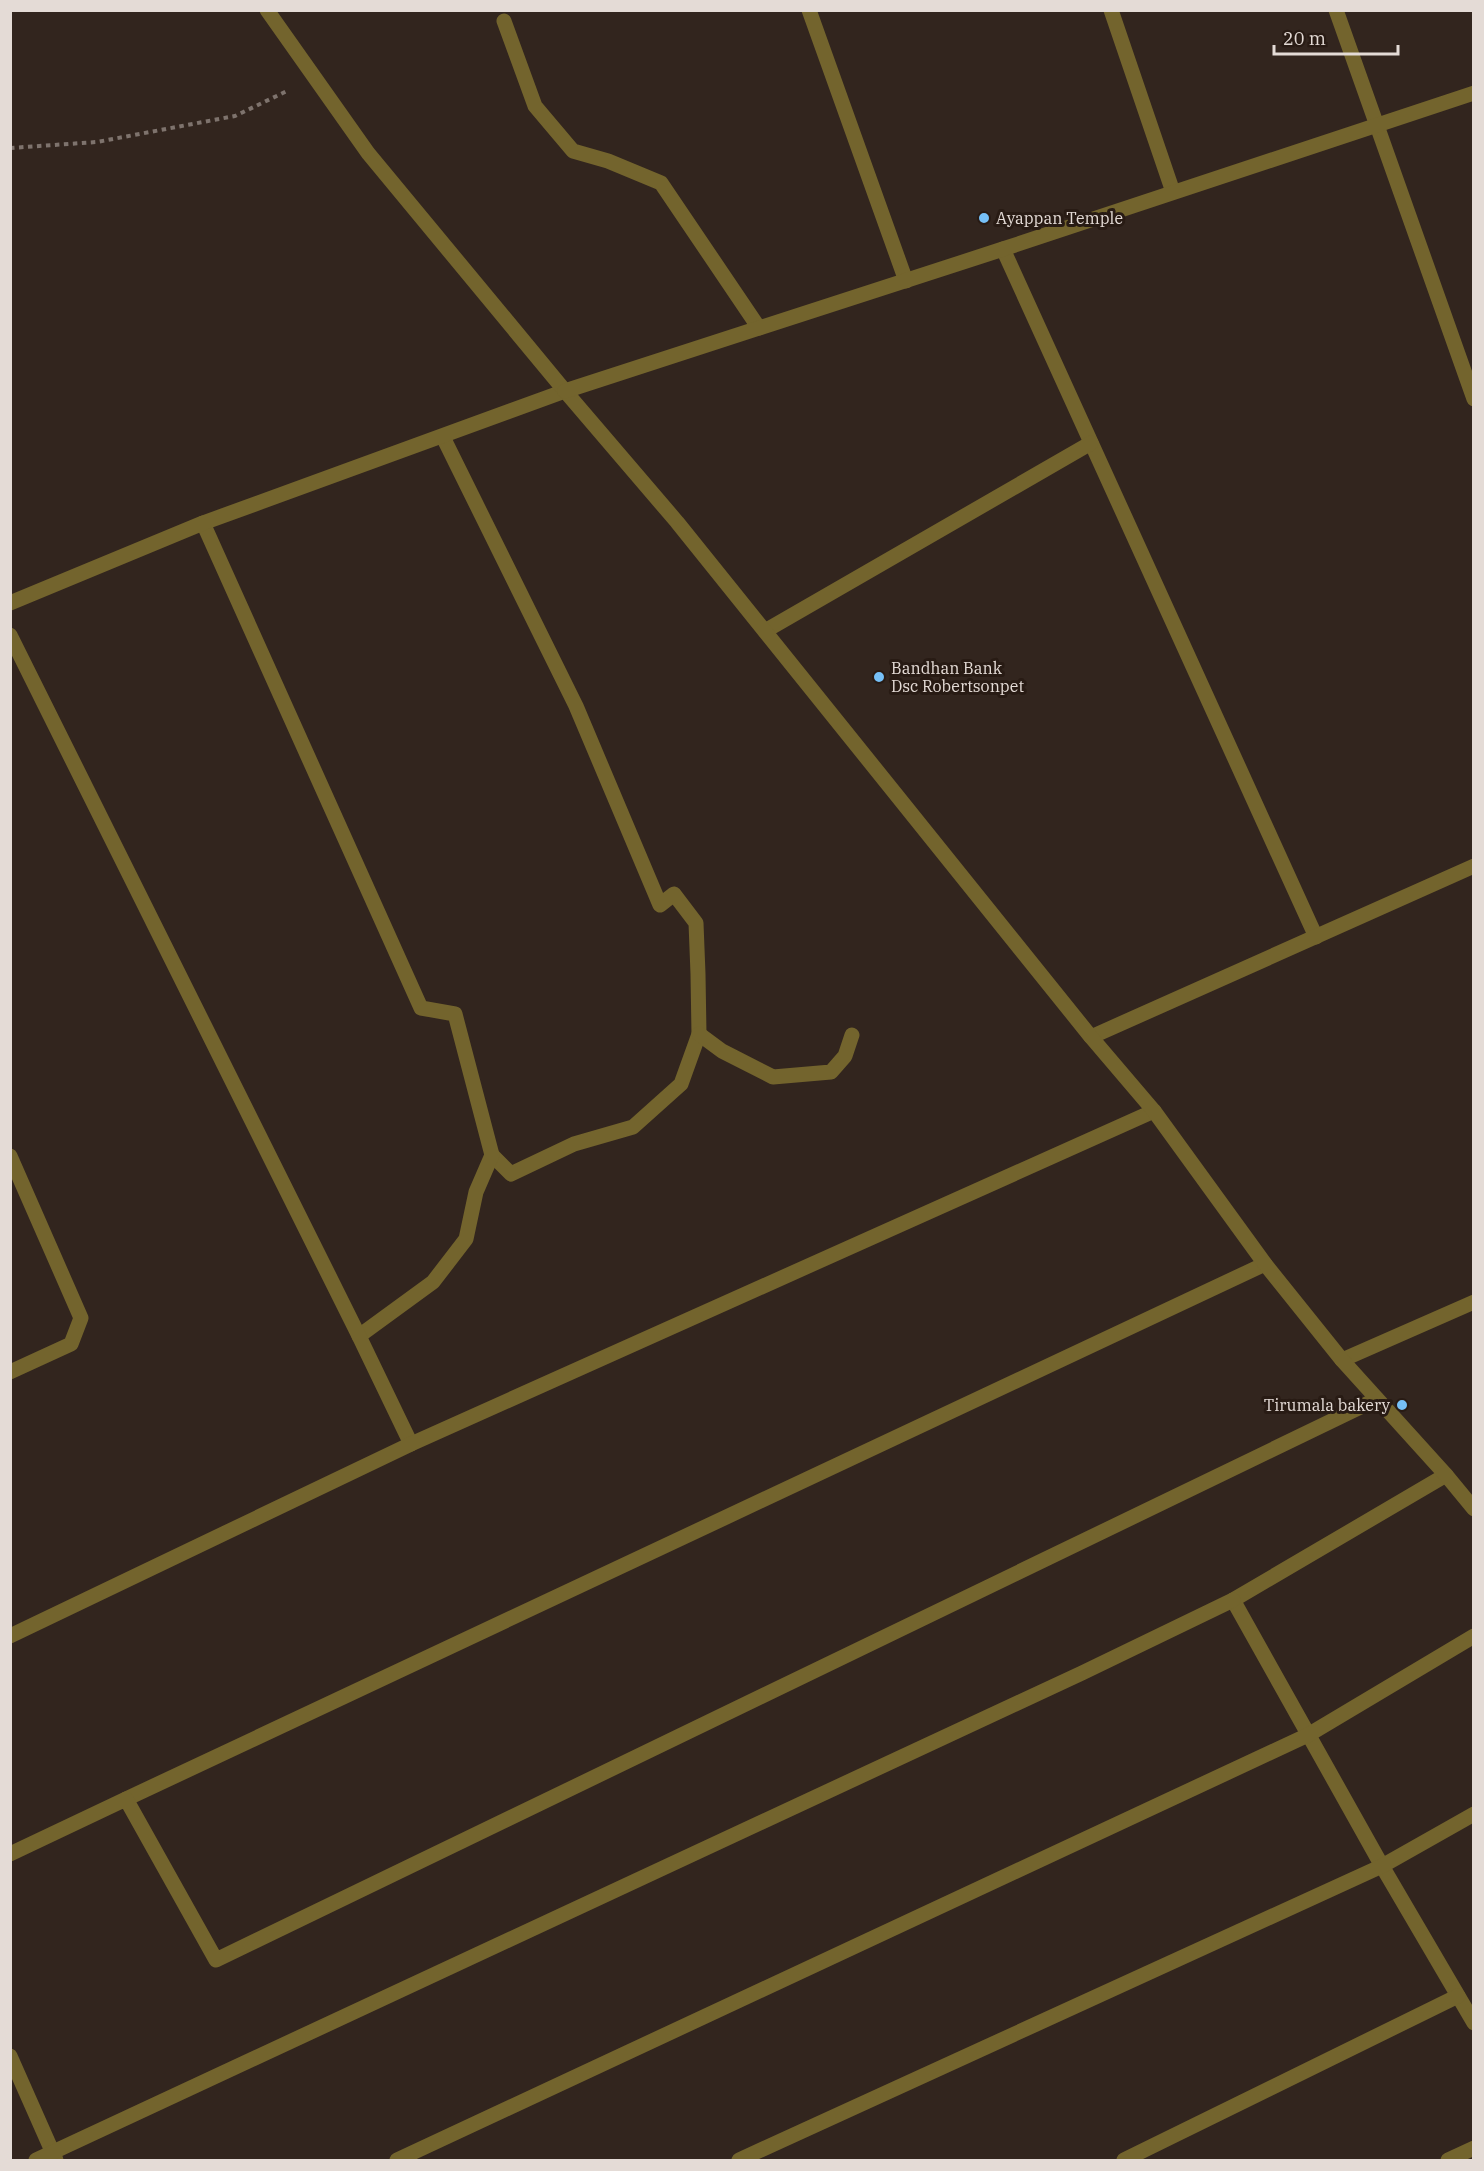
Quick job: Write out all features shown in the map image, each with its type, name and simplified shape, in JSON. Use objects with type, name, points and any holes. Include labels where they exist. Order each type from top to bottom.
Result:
[{"type":"street","points":[[267,10],[368,153],[565,392],[676,522],[1154,1112],[1265,1264],[1341,1360],[1446,1475],[1473,1509]]},
{"type":"street","points":[[809,10],[906,281]]},
{"type":"street","points":[[1112,10],[1173,192]]},
{"type":"street","points":[[1336,10],[1473,399]]},
{"type":"street","points":[[504,21],[536,106],[573,151],[608,161],[661,183],[759,328]]},
{"type":"street","points":[[10,603],[203,523],[565,392],[1473,93]]},
{"type":"street","points":[[1003,249],[1316,937]]},
{"type":"street","points":[[203,523],[421,1008],[455,1014],[492,1155],[511,1174],[574,1144],[633,1127],[681,1084],[699,1034],[696,923],[674,894],[660,905],[576,706],[443,437]]},
{"type":"street","points":[[765,631],[1091,443]]},
{"type":"street","points":[[10,636],[411,1444]]},
{"type":"street","points":[[1091,1037],[1316,937],[1471,872]]},
{"type":"street","points":[[699,1034],[722,1051],[773,1077],[831,1072],[844,1056],[852,1035]]},
{"type":"street","points":[[10,1636],[411,1444],[1154,1112]]},
{"type":"street","points":[[359,1336],[433,1282],[466,1239],[476,1192],[492,1155]]},
{"type":"street","points":[[10,1156],[81,1318],[70,1344],[10,1372]]},
{"type":"street","points":[[10,1854],[1265,1264]]},
{"type":"street","points":[[1341,1360],[1473,1302]]},
{"type":"street","points":[[126,1799],[216,1960],[1377,1399]]},
{"type":"street","points":[[36,2160],[55,2156],[1233,1600],[1446,1475]]},
{"type":"street","points":[[1233,1600],[1308,1736],[1473,2023]]},
{"type":"street","points":[[397,2160],[1308,1736],[1473,1636]]},
{"type":"street","points":[[739,2160],[1382,1866],[1473,1814]]},
{"type":"street","points":[[1124,2160],[1458,1996]]},
{"type":"street","points":[[10,2056],[55,2156]]},
{"type":"street","points":[[1448,2160],[1473,2148]]},
{"type":"path","points":[[10,148],[97,142],[235,116],[315,78]]},
{"type":"place","name":"Ayappan Temple","points":[[984,218]]},
{"type":"place","name":"Bandhan Bank Dsc Robertsonpet","points":[[879,677]]},
{"type":"place","name":"Tirumala bakery","points":[[1402,1405]]}]
